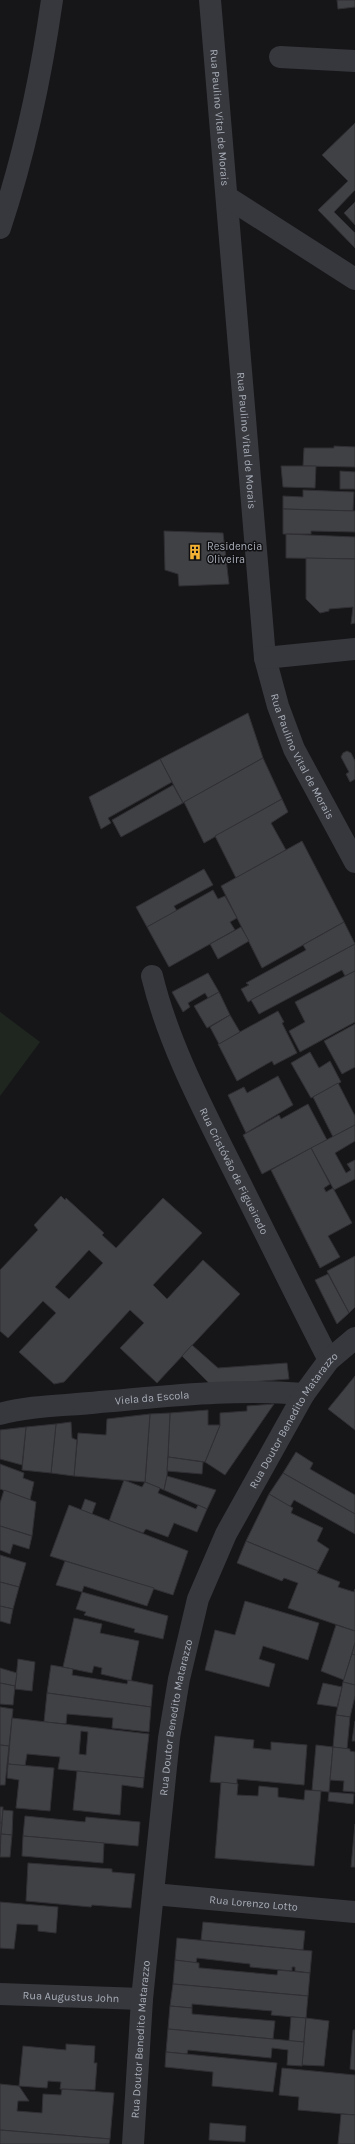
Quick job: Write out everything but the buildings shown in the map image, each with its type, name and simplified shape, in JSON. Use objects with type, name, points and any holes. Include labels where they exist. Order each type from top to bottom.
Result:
[{"type":"street","points":[[0,228],[16,181],[43,66],[52,0]]},
{"type":"street","name":"Rua Paulino Vital de Morais","points":[[210,0],[265,658],[278,706],[294,749],[355,862]]},
{"type":"street","points":[[280,56],[355,61]]},
{"type":"street","points":[[227,198],[355,279]]},
{"type":"street","points":[[265,658],[355,649]]},
{"type":"street","name":"Rua Cristóvão de Figueiredo","points":[[152,976],[160,1008],[167,1027],[208,1116],[329,1360]]},
{"type":"street","name":"Rua Doutor Benedito Matarazzo","points":[[134,2144],[142,1999],[169,1738],[180,1679],[198,1599],[226,1534],[304,1394],[329,1360],[355,1338]]},
{"type":"street","name":"Viela da Escola","points":[[0,1414],[37,1408],[212,1392],[263,1391],[304,1394]]},
{"type":"street","name":"Rua Lorenzo Lotto","points":[[153,1894],[355,1912]]},
{"type":"street","name":"Rua Augustus John","points":[[0,1994],[142,1999]]},
{"type":"shaded area","points":[[0,1012],[40,1042],[0,1096]]},
{"type":"place","name":"Residencia Oliveira","points":[[195,552]]}]
